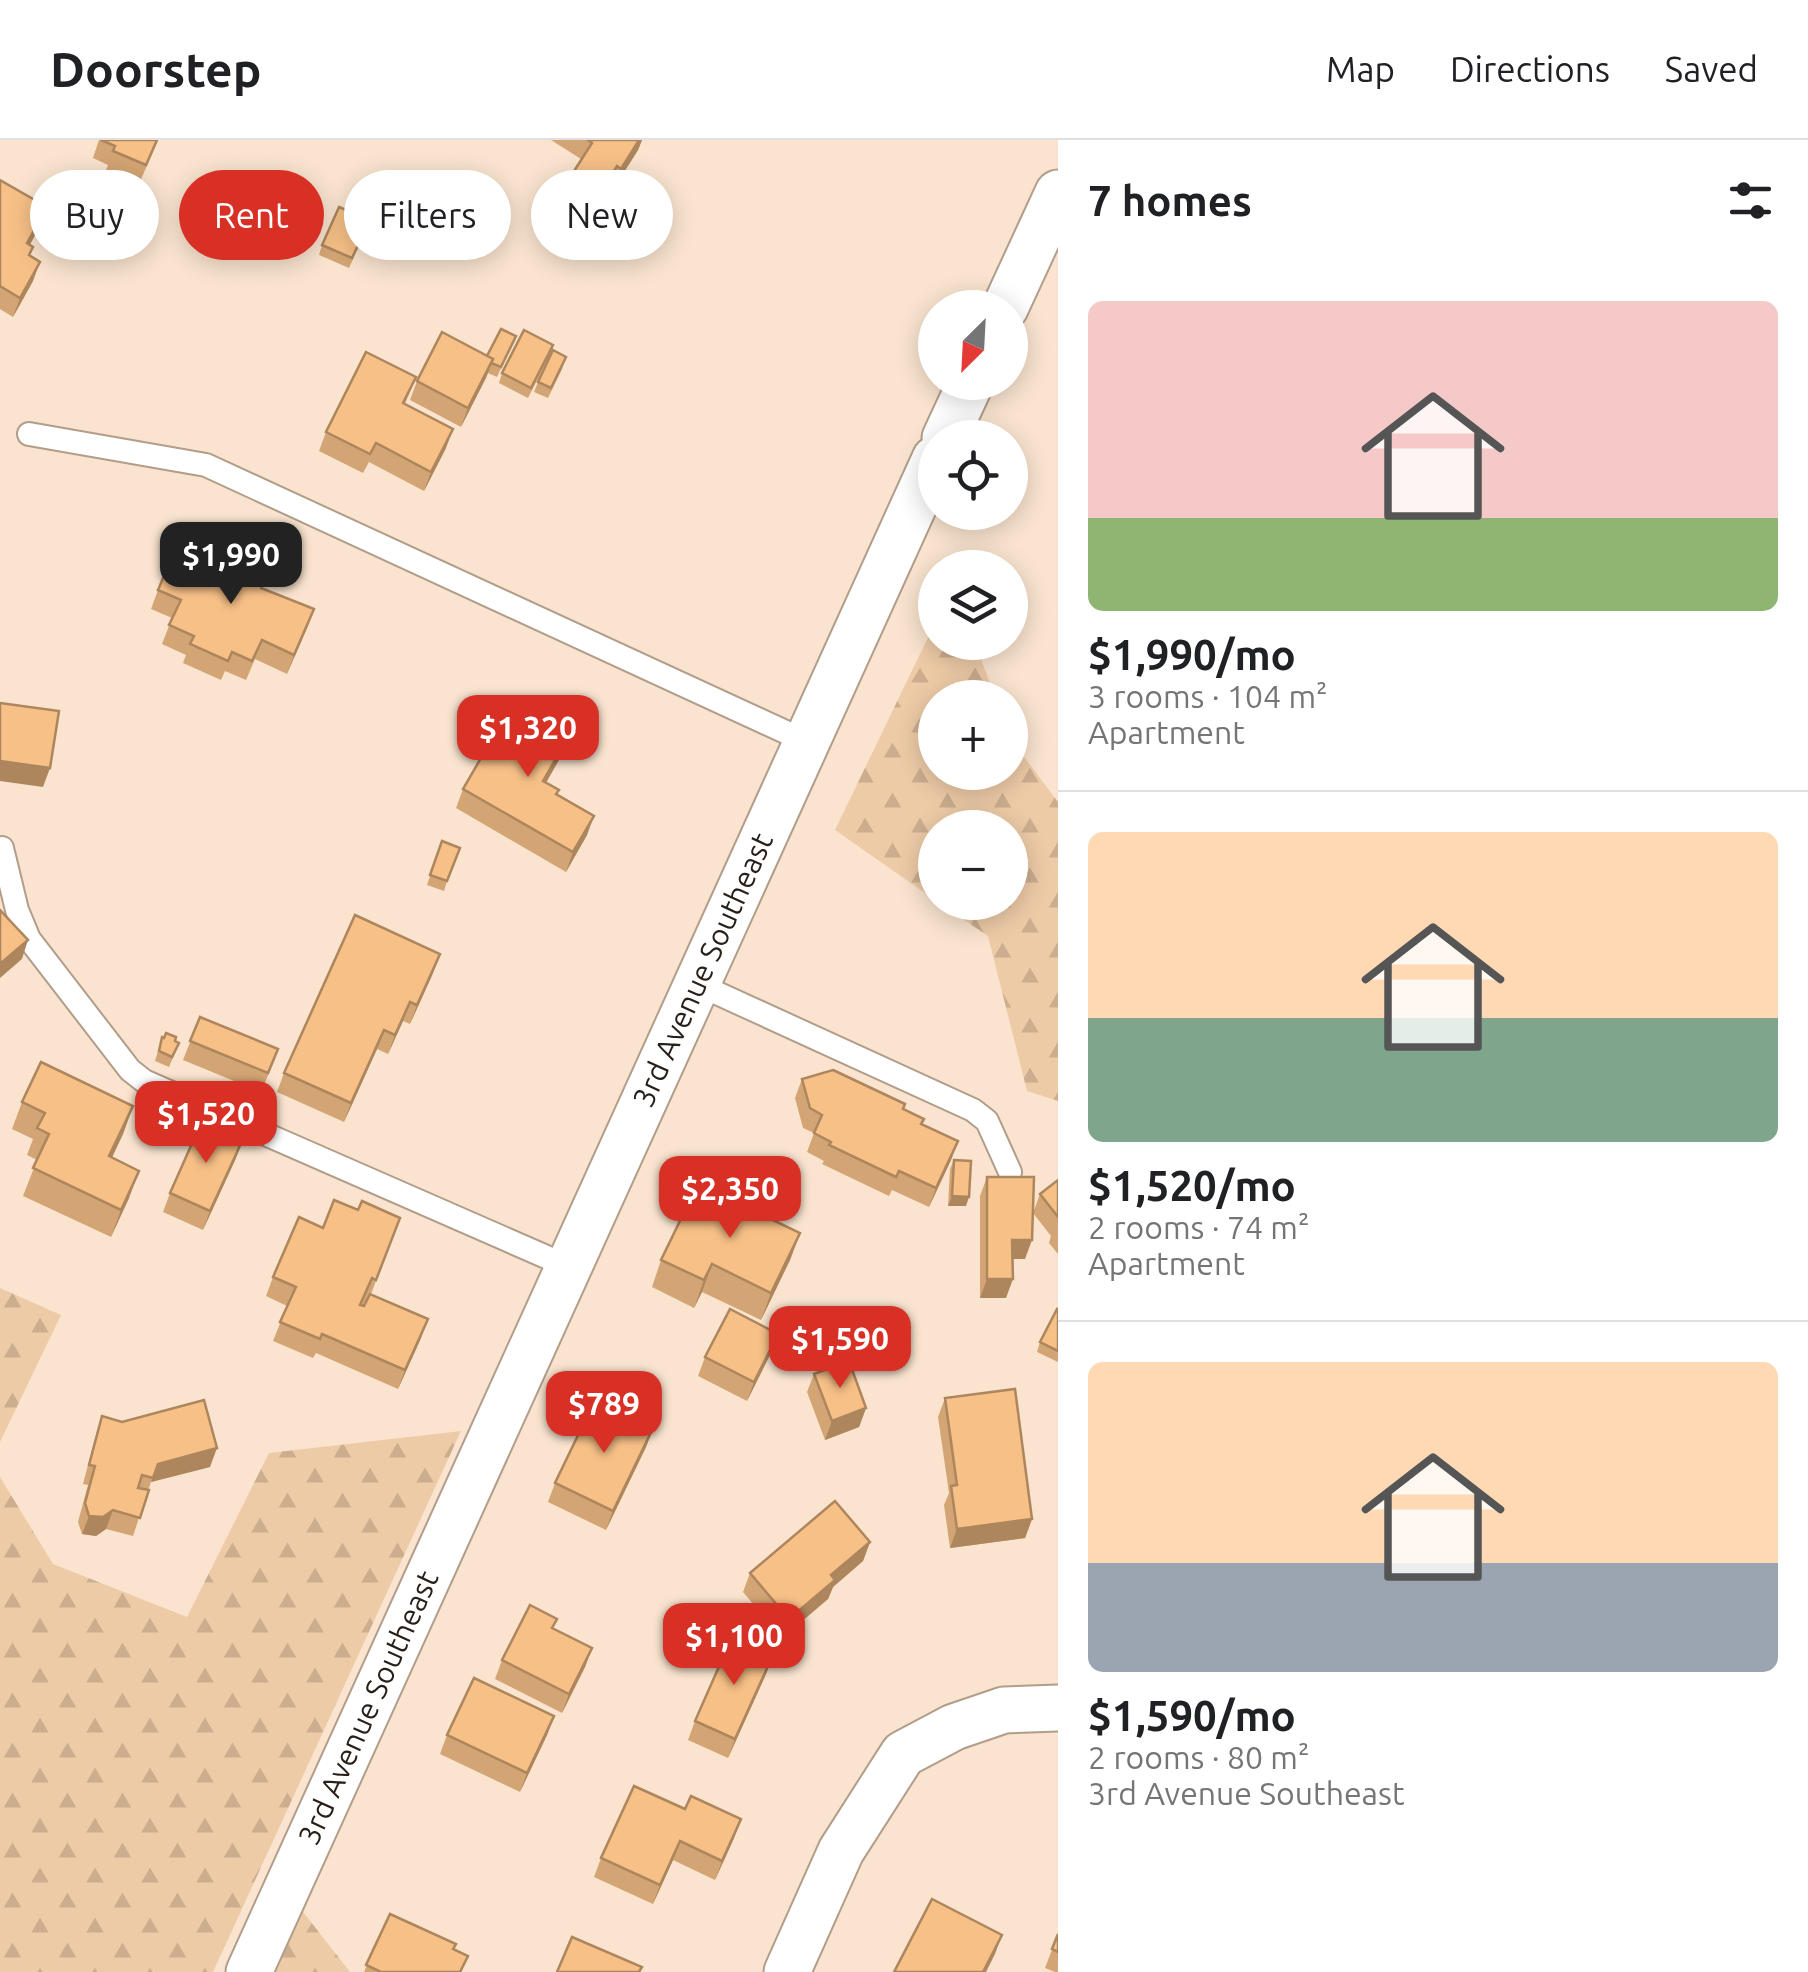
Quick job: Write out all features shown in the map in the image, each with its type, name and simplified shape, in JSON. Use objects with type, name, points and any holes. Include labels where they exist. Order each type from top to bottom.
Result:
[{"type":"street","points":[[1013,290],[1058,193]]},
{"type":"street","name":"3rd Avenue Southeast","points":[[249,1972],[918,496]]},
{"type":"street","points":[[787,1972],[841,1851],[903,1754],[954,1728],[1004,1710],[1058,1708]]},
{"type":"lane","points":[[30,434],[206,465],[804,741]]},
{"type":"lane","points":[[2,848],[17,910],[29,939],[130,1070],[144,1080],[568,1266]]},
{"type":"lane","points":[[696,983],[974,1110],[987,1120],[1010,1172]]},
{"type":"green space","points":[[918,658],[981,660],[989,680],[918,680],[918,790],[1028,790],[1028,762],[1058,802],[1058,1101],[1027,1091],[988,936],[964,920],[1028,920],[1028,810],[918,810],[918,888],[835,830]]},
{"type":"green space","points":[[0,1288],[61,1315],[0,1442]]},
{"type":"green space","points":[[461,1431],[213,1972],[0,1972],[0,1477],[53,1564],[187,1617],[269,1453]]},
{"type":"green space","points":[[300,1908],[350,1972],[273,1972]]},
{"type":"building","points":[[101,140],[157,140],[146,165],[113,151],[115,146]]},
{"type":"building","points":[[588,140],[639,140],[621,169],[617,166],[615,170],[575,170],[592,143]]},
{"type":"building","points":[[0,180],[30,197],[27,243],[30,260],[40,262],[20,298],[0,286]]},
{"type":"building","points":[[339,207],[344,209],[344,255],[324,246]]},
{"type":"building","points":[[501,329],[516,336],[501,367],[491,363],[493,359],[487,356]]},
{"type":"building","points":[[524,330],[553,345],[531,388],[502,373]]},
{"type":"building","points":[[442,332],[493,359],[468,408],[417,381]]},
{"type":"building","points":[[553,350],[566,357],[551,388],[538,382]]},
{"type":"building","points":[[366,352],[416,377],[403,403],[453,429],[431,472],[376,443],[370,454],[326,432]]},
{"type":"building","points":[[217,546],[255,563],[250,575],[263,581],[261,588],[314,609],[294,655],[262,640],[252,661],[232,652],[228,661],[190,644],[194,636],[169,625],[181,600],[158,590],[169,564],[181,570],[191,548],[212,557]]},
{"type":"building","points":[[0,703],[59,711],[50,768],[0,761]]},
{"type":"building","points":[[511,706],[567,739],[543,781],[559,790],[556,794],[594,816],[573,852],[463,789]]},
{"type":"building","points":[[442,841],[460,848],[447,881],[430,875]]},
{"type":"building","points":[[0,910],[28,940],[0,964]]},
{"type":"building","points":[[355,915],[440,954],[417,1005],[410,1002],[395,1035],[384,1030],[351,1103],[284,1073]]},
{"type":"building","points":[[200,1017],[278,1049],[268,1073],[190,1041]]},
{"type":"building","points":[[166,1033],[179,1043],[172,1057],[159,1051]]},
{"type":"building","points":[[41,1062],[133,1106],[109,1156],[139,1171],[121,1210],[33,1168],[49,1134],[37,1128],[45,1113],[22,1102]]},
{"type":"building","points":[[833,1070],[905,1104],[903,1109],[924,1119],[921,1124],[958,1141],[936,1188],[899,1171],[896,1177],[829,1145],[831,1142],[814,1133],[822,1115],[810,1108],[802,1079]]},
{"type":"building","points":[[202,1121],[243,1139],[210,1211],[170,1193]]},
{"type":"building","points":[[954,1160],[971,1161],[969,1197],[952,1196]]},
{"type":"building","points":[[987,1177],[1034,1177],[1032,1240],[1012,1240],[1013,1279],[987,1279]]},
{"type":"building","points":[[1058,1180],[1058,1217],[1040,1194]]},
{"type":"building","points":[[698,1184],[800,1233],[771,1293],[712,1264],[704,1280],[661,1260]]},
{"type":"building","points":[[334,1200],[358,1210],[362,1201],[400,1218],[376,1280],[372,1278],[360,1305],[364,1306],[370,1294],[428,1319],[405,1370],[322,1334],[320,1339],[280,1322],[296,1287],[273,1277],[299,1217],[323,1228]]},
{"type":"building","points":[[730,1309],[778,1334],[754,1382],[705,1357]]},
{"type":"building","points":[[1058,1310],[1058,1351],[1040,1342]]},
{"type":"building","points":[[849,1361],[866,1408],[832,1421],[814,1374]]},
{"type":"building","points":[[1015,1389],[1032,1519],[957,1529],[951,1486],[957,1485],[945,1398]]},
{"type":"building","points":[[204,1400],[217,1448],[158,1464],[153,1478],[142,1475],[138,1488],[149,1490],[140,1518],[113,1510],[103,1517],[89,1516],[85,1503],[95,1466],[89,1465],[102,1416],[122,1422]]},
{"type":"building","points":[[595,1400],[653,1428],[613,1511],[555,1483]]},
{"type":"building","points":[[835,1501],[870,1542],[831,1575],[835,1580],[789,1619],[750,1573]]},
{"type":"building","points":[[530,1605],[557,1619],[552,1628],[592,1648],[569,1694],[502,1660]]},
{"type":"building","points":[[732,1637],[773,1655],[735,1739],[695,1721]]},
{"type":"building","points":[[474,1678],[554,1716],[527,1773],[447,1735]]},
{"type":"building","points":[[634,1786],[685,1809],[691,1796],[741,1819],[722,1861],[680,1841],[660,1885],[601,1858]]},
{"type":"building","points":[[932,1899],[1002,1935],[983,1972],[894,1972]]},
{"type":"building","points":[[390,1914],[456,1944],[453,1949],[468,1956],[460,1972],[381,1972],[366,1965]]},
{"type":"building","points":[[572,1937],[642,1967],[639,1972],[557,1972]]}]
